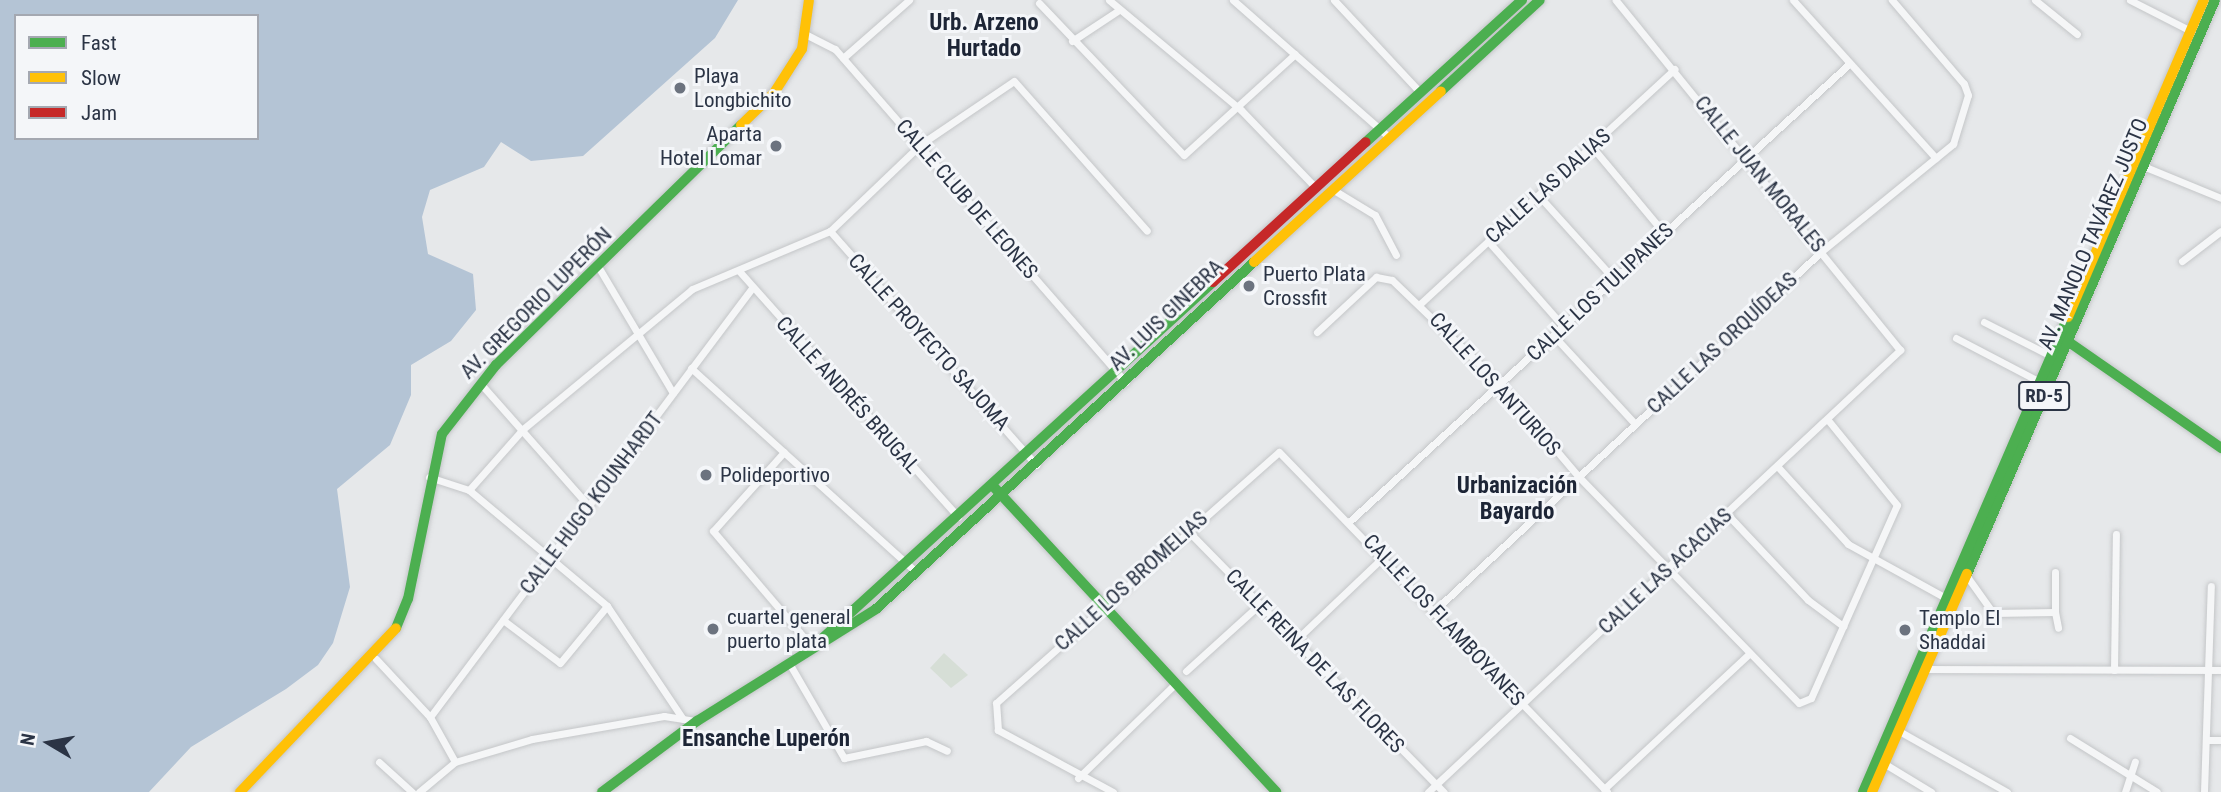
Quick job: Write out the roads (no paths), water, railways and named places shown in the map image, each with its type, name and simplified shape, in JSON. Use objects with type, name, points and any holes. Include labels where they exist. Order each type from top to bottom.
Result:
[{"type":"street","name":"AV. GREGORIO LUPERÓN","points":[[240,792],[376,659],[408,599],[429,477],[442,434],[480,383],[774,93],[807,35],[810,0]]},
{"type":"street","points":[[843,58],[909,0]]},
{"type":"street","points":[[1109,0],[1241,110],[1315,187]]},
{"type":"street","points":[[1233,0],[1381,127],[1389,137]]},
{"type":"street","points":[[1334,0],[1419,91]]},
{"type":"street","name":"AV. LUIS GINEBRA","points":[[602,792],[697,721],[876,609],[1036,465],[1315,187],[1419,91],[1522,2],[1540,0]]},
{"type":"street","name":"CALLE JUAN MORALES","points":[[1616,0],[1747,156],[1900,350]]},
{"type":"street","points":[[1793,0],[1936,158]]},
{"type":"street","name":"CALLE LAS ORQUÍDEAS","points":[[1435,610],[1823,250],[1953,144],[1968,95],[1948,66],[1892,0]]},
{"type":"street","points":[[2035,0],[2077,34]]},
{"type":"street","points":[[2130,0],[2191,30]]},
{"type":"street","name":"AV. MANOLO TAVÁREZ JUSTO","points":[[1872,792],[1966,575],[2204,0]]},
{"type":"street","name":"AV. MANOLO TAVÁREZ JUSTO","points":[[1863,792],[2051,356],[2064,338],[2215,0]]},
{"type":"street","name":"AV. LUIS GINEBRA","points":[[813,648],[1028,453],[1121,379],[1389,137],[1522,2]]},
{"type":"street","points":[[1039,3],[1177,153],[1191,154],[1241,110],[1296,54]]},
{"type":"street","points":[[1072,41],[1119,10]]},
{"type":"street","name":"CALLE CLUB DE LEONES","points":[[807,35],[843,58],[921,144],[1121,379]]},
{"type":"street","name":"CALLE LOS TULIPANES","points":[[1350,520],[1849,64]]},
{"type":"street","name":"CALLE LAS DALIAS","points":[[1421,303],[1593,148],[1675,68]]},
{"type":"street","points":[[469,490],[523,429],[692,289],[740,272],[830,231],[921,144],[1014,81],[1147,231]]},
{"type":"street","points":[[1593,148],[1664,233]]},
{"type":"street","points":[[2143,166],[2221,198]]},
{"type":"street","points":[[1331,189],[1375,215],[1396,255]]},
{"type":"street","points":[[1539,196],[1614,279]]},
{"type":"street","name":"CALLE PROYECTO SAJOMA","points":[[830,231],[1036,465]]},
{"type":"street","points":[[2182,261],[2221,231]]},
{"type":"street","points":[[1488,241],[1563,326]]},
{"type":"street","points":[[599,268],[673,393]]},
{"type":"street","name":"CALLE ANDRÉS BRUGAL","points":[[740,272],[958,517]]},
{"type":"street","name":"CALLE LOS ANTURIOS","points":[[1317,332],[1376,277],[1387,277],[1421,303],[1500,384],[1579,477],[1667,570],[1749,654],[1804,704],[1843,626]]},
{"type":"street","name":"CALLE HUGO KOUNHARDT","points":[[430,717],[752,288]]},
{"type":"street","points":[[1984,322],[2051,356]]},
{"type":"street","points":[[1553,335],[1635,424]]},
{"type":"street","points":[[1956,338],[2040,382]]},
{"type":"street","points":[[2064,338],[2221,448]]},
{"type":"street","name":"CALLE LAS ACACIAS","points":[[1428,792],[1900,350]]},
{"type":"street","points":[[691,368],[916,572]]},
{"type":"street","points":[[480,383],[589,506]]},
{"type":"street","points":[[1727,514],[1808,600],[1843,626],[1896,513],[1895,497],[1828,420]]},
{"type":"street","points":[[784,452],[713,531],[813,648]]},
{"type":"street","name":"CALLE LOS FLAMBOYANES","points":[[1279,452],[1350,520],[1605,790]]},
{"type":"street","name":"CALLE LOS BROMELIAS","points":[[1078,778],[998,730],[992,717],[1001,698],[1187,530],[1279,452]]},
{"type":"street","points":[[1777,467],[1848,544],[1873,561],[1946,598]]},
{"type":"street","points":[[429,477],[469,490],[607,606],[683,719]]},
{"type":"street","points":[[993,486],[1174,685],[1276,792]]},
{"type":"street","name":"CALLE REINA DE LAS FLORES","points":[[1187,530],[1297,638],[1444,792]]},
{"type":"street","points":[[2115,670],[2116,534]]},
{"type":"street","points":[[1297,638],[1384,556]]},
{"type":"street","points":[[2055,572],[2055,612],[2058,628]]},
{"type":"street","points":[[1966,575],[1993,613],[2055,612]]},
{"type":"street","points":[[2204,792],[2208,740],[2206,672],[2211,586]]},
{"type":"street","points":[[1186,671],[1260,604]]},
{"type":"street","points":[[503,620],[560,663],[607,606]]},
{"type":"street","points":[[1605,790],[1749,654]]},
{"type":"street","points":[[376,659],[430,717],[455,762]]},
{"type":"street","points":[[789,663],[844,758],[926,741],[947,751]]},
{"type":"street","points":[[1926,669],[2221,670]]},
{"type":"street","points":[[1112,792],[1078,778],[1174,685]]},
{"type":"street","points":[[419,792],[455,762],[579,727],[683,719],[697,721]]},
{"type":"street","points":[[1899,731],[2007,792]]},
{"type":"street","points":[[2070,738],[2157,792]]},
{"type":"street","points":[[2208,740],[2221,740]]},
{"type":"street","points":[[379,762],[412,792]]},
{"type":"street","points":[[2125,792],[2135,762]]},
{"type":"street","points":[[1885,764],[1931,792]]},
{"type":"water","points":[[0,0],[738,0],[715,38],[583,156],[531,161],[501,142],[484,167],[430,190],[422,217],[428,254],[473,274],[476,310],[451,341],[411,365],[411,395],[390,445],[337,489],[350,587],[333,643],[318,665],[286,689],[191,747],[149,792],[0,792]]},
{"type":"place","name":"Playa Longbichito","points":[[680,88]]},
{"type":"place","name":"Aparta Hotel Lomar","points":[[776,146]]},
{"type":"place","name":"Puerto Plata Crossfit","points":[[1249,286]]},
{"type":"place","name":"Polideportivo","points":[[706,475]]},
{"type":"place","name":"cuartel general puerto plata","points":[[713,629]]},
{"type":"place","name":"Templo El Shaddai","points":[[1905,630]]},
{"type":"district","name":"Urb. Arzeno Hurtado","points":[[984,36]]},
{"type":"district","name":"Urbanización Bayardo","points":[[1517,499]]},
{"type":"district","name":"Ensanche Luperón","points":[[766,739]]}]
